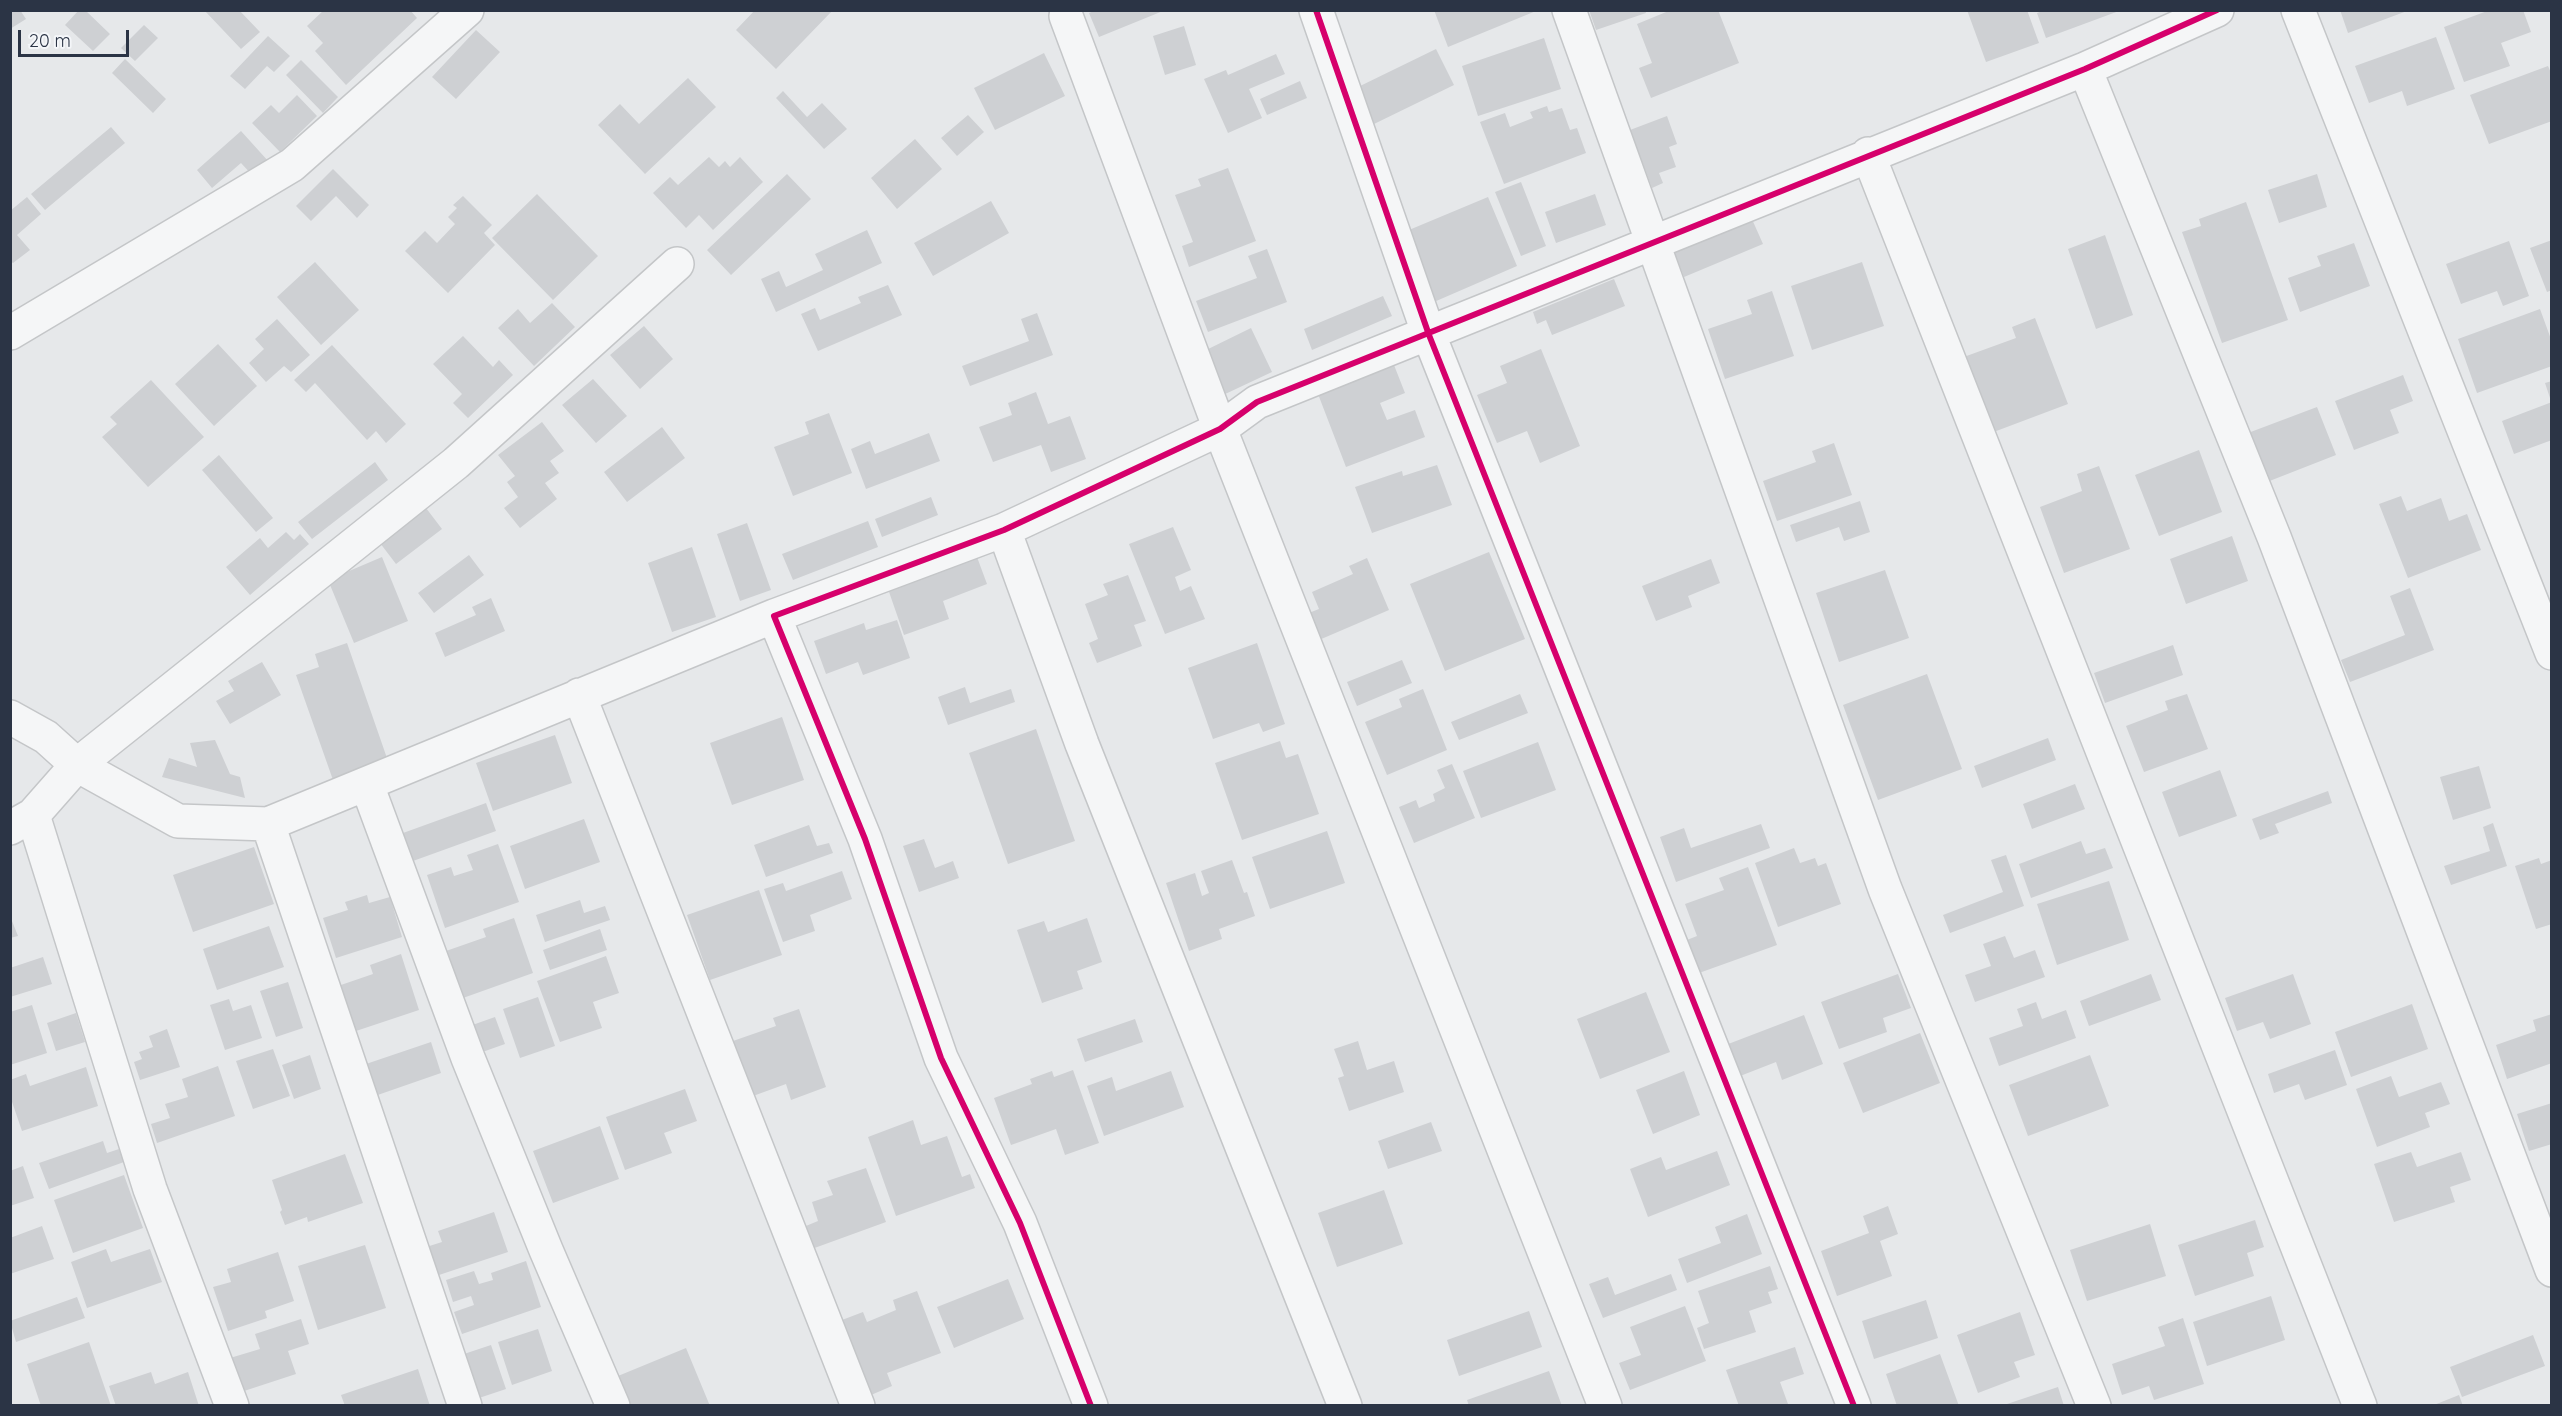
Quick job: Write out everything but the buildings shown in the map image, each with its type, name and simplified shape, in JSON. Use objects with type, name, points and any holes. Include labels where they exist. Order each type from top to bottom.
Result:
[{"type":"street","points":[[10,333],[292,165],[467,10]]},
{"type":"street","points":[[1316,10],[1429,335],[1854,1406]]},
{"type":"street","points":[[1569,10],[1885,889],[2094,1406]]},
{"type":"street","points":[[10,717],[46,737],[77,765],[178,821],[268,824],[774,616],[1004,530],[1220,429],[1257,402],[1429,335],[1868,154],[2085,69],[2183,18],[2217,10]]},
{"type":"street","points":[[2298,10],[2552,653]]},
{"type":"street","points":[[1066,16],[1220,429],[1605,1406]]},
{"type":"street","points":[[2085,69],[2274,537],[2552,1270]]},
{"type":"street","points":[[1868,154],[2360,1406]]},
{"type":"street","points":[[232,1406],[150,1189],[22,821],[77,765],[456,463],[677,264]]},
{"type":"street","points":[[1004,530],[1082,744],[1345,1406]]},
{"type":"street","points":[[774,616],[865,839],[941,1058],[1020,1223],[1091,1406]]},
{"type":"street","points":[[579,695],[858,1406]]},
{"type":"street","points":[[367,785],[468,1058],[613,1406]]},
{"type":"street","points":[[268,824],[465,1406]]},
{"type":"cycle path","points":[[1316,10],[1429,335],[1854,1406]]},
{"type":"cycle path","points":[[1091,1406],[1020,1223],[941,1058],[865,839],[774,616],[1004,530],[1220,429],[1257,402],[2085,69],[2217,10]]}]
